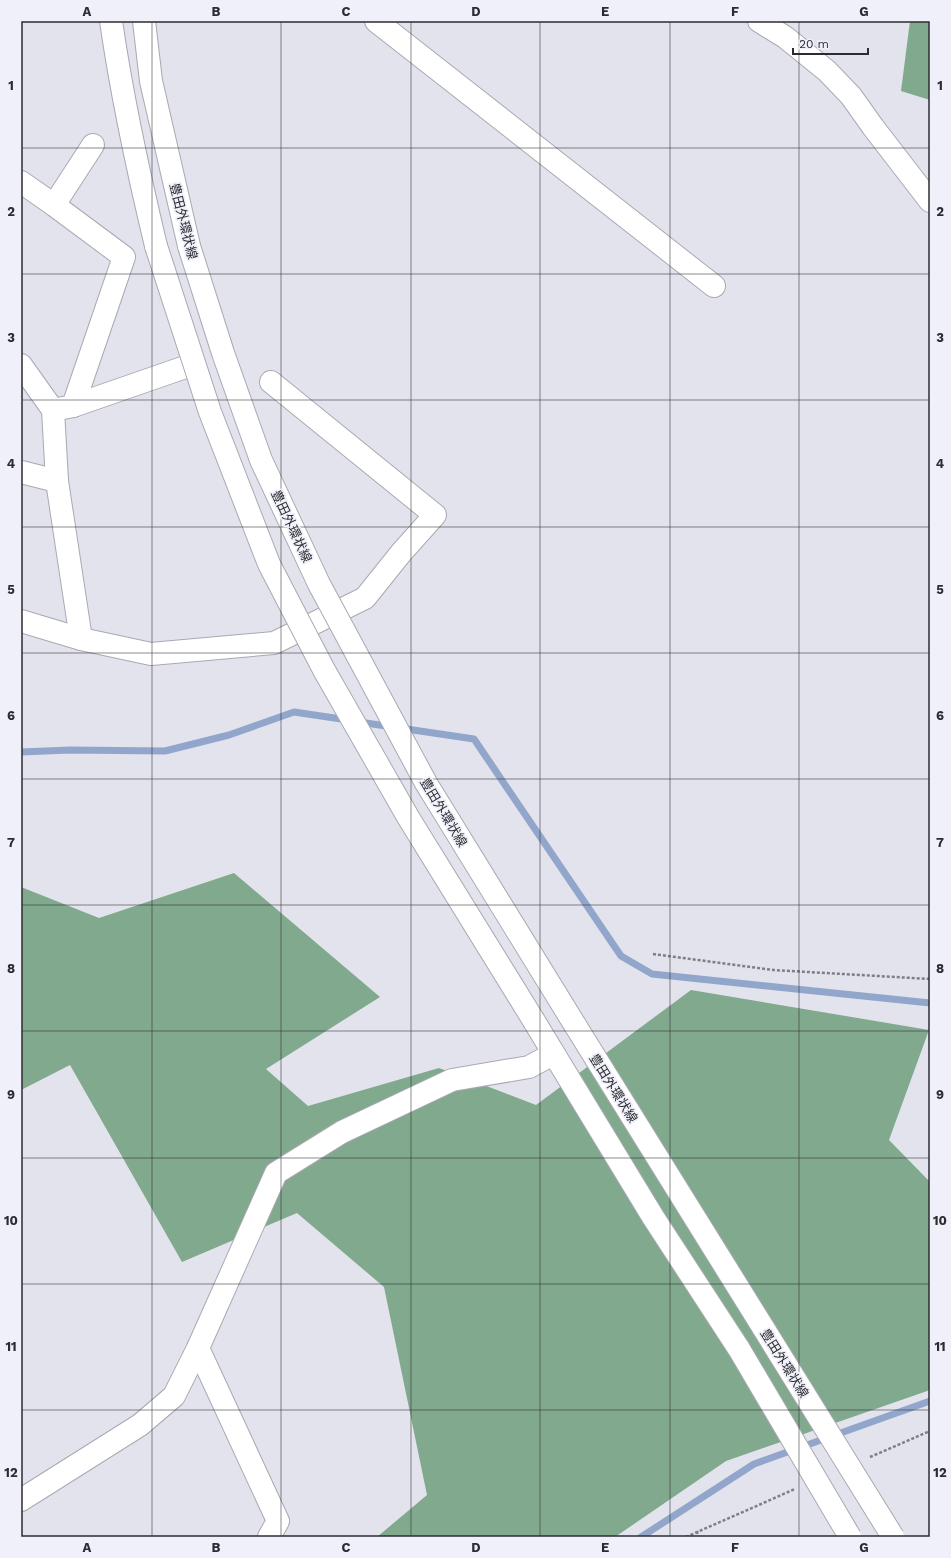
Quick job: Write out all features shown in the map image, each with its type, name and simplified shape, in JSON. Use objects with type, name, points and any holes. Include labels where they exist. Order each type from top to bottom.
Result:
[{"type":"street","points":[[111,21],[125,106],[156,246],[210,412],[269,564],[324,670],[408,817],[653,1217],[739,1349],[850,1537]]},
{"type":"street","name":"豊田外環状線","points":[[144,21],[152,81],[189,246],[223,353],[261,460],[319,584],[426,783],[893,1537]]},
{"type":"street","points":[[376,21],[714,286]]},
{"type":"street","points":[[759,21],[785,37],[827,71],[852,96],[873,127],[930,201]]},
{"type":"street","points":[[54,205],[93,145]]},
{"type":"street","points":[[21,182],[124,257],[63,408],[57,481],[81,639]]},
{"type":"street","points":[[63,408],[194,364]]},
{"type":"street","points":[[21,365],[63,408]]},
{"type":"street","points":[[21,621],[81,639],[151,654],[274,643],[365,598],[401,553],[435,515],[271,382]]},
{"type":"street","points":[[21,472],[57,481]]},
{"type":"street","points":[[21,1500],[140,1425],[174,1396],[198,1348],[276,1174],[342,1132],[452,1080],[529,1067],[553,1054]]},
{"type":"street","points":[[198,1348],[278,1520],[269,1537]]},
{"type":"path","points":[[653,954],[773,970],[930,979]]},
{"type":"path","points":[[686,1537],[697,1531],[698,1537]]},
{"type":"green space","points":[[910,21],[930,21],[930,100],[901,91]]},
{"type":"green space","points":[[234,873],[380,997],[266,1069],[308,1106],[439,1068],[536,1105],[691,990],[929,1030],[889,1140],[930,1182],[930,1390],[726,1461],[615,1537],[377,1537],[427,1495],[384,1287],[297,1213],[182,1262],[70,1065],[21,1090],[21,887],[99,918]]},
{"type":"waterway","points":[[21,752],[70,750],[165,751],[229,735],[294,712],[348,720]]},
{"type":"waterway","points":[[359,722],[474,739],[621,956],[652,974],[930,1003]]},
{"type":"waterway","points":[[641,1537],[754,1464],[930,1401]]}]
